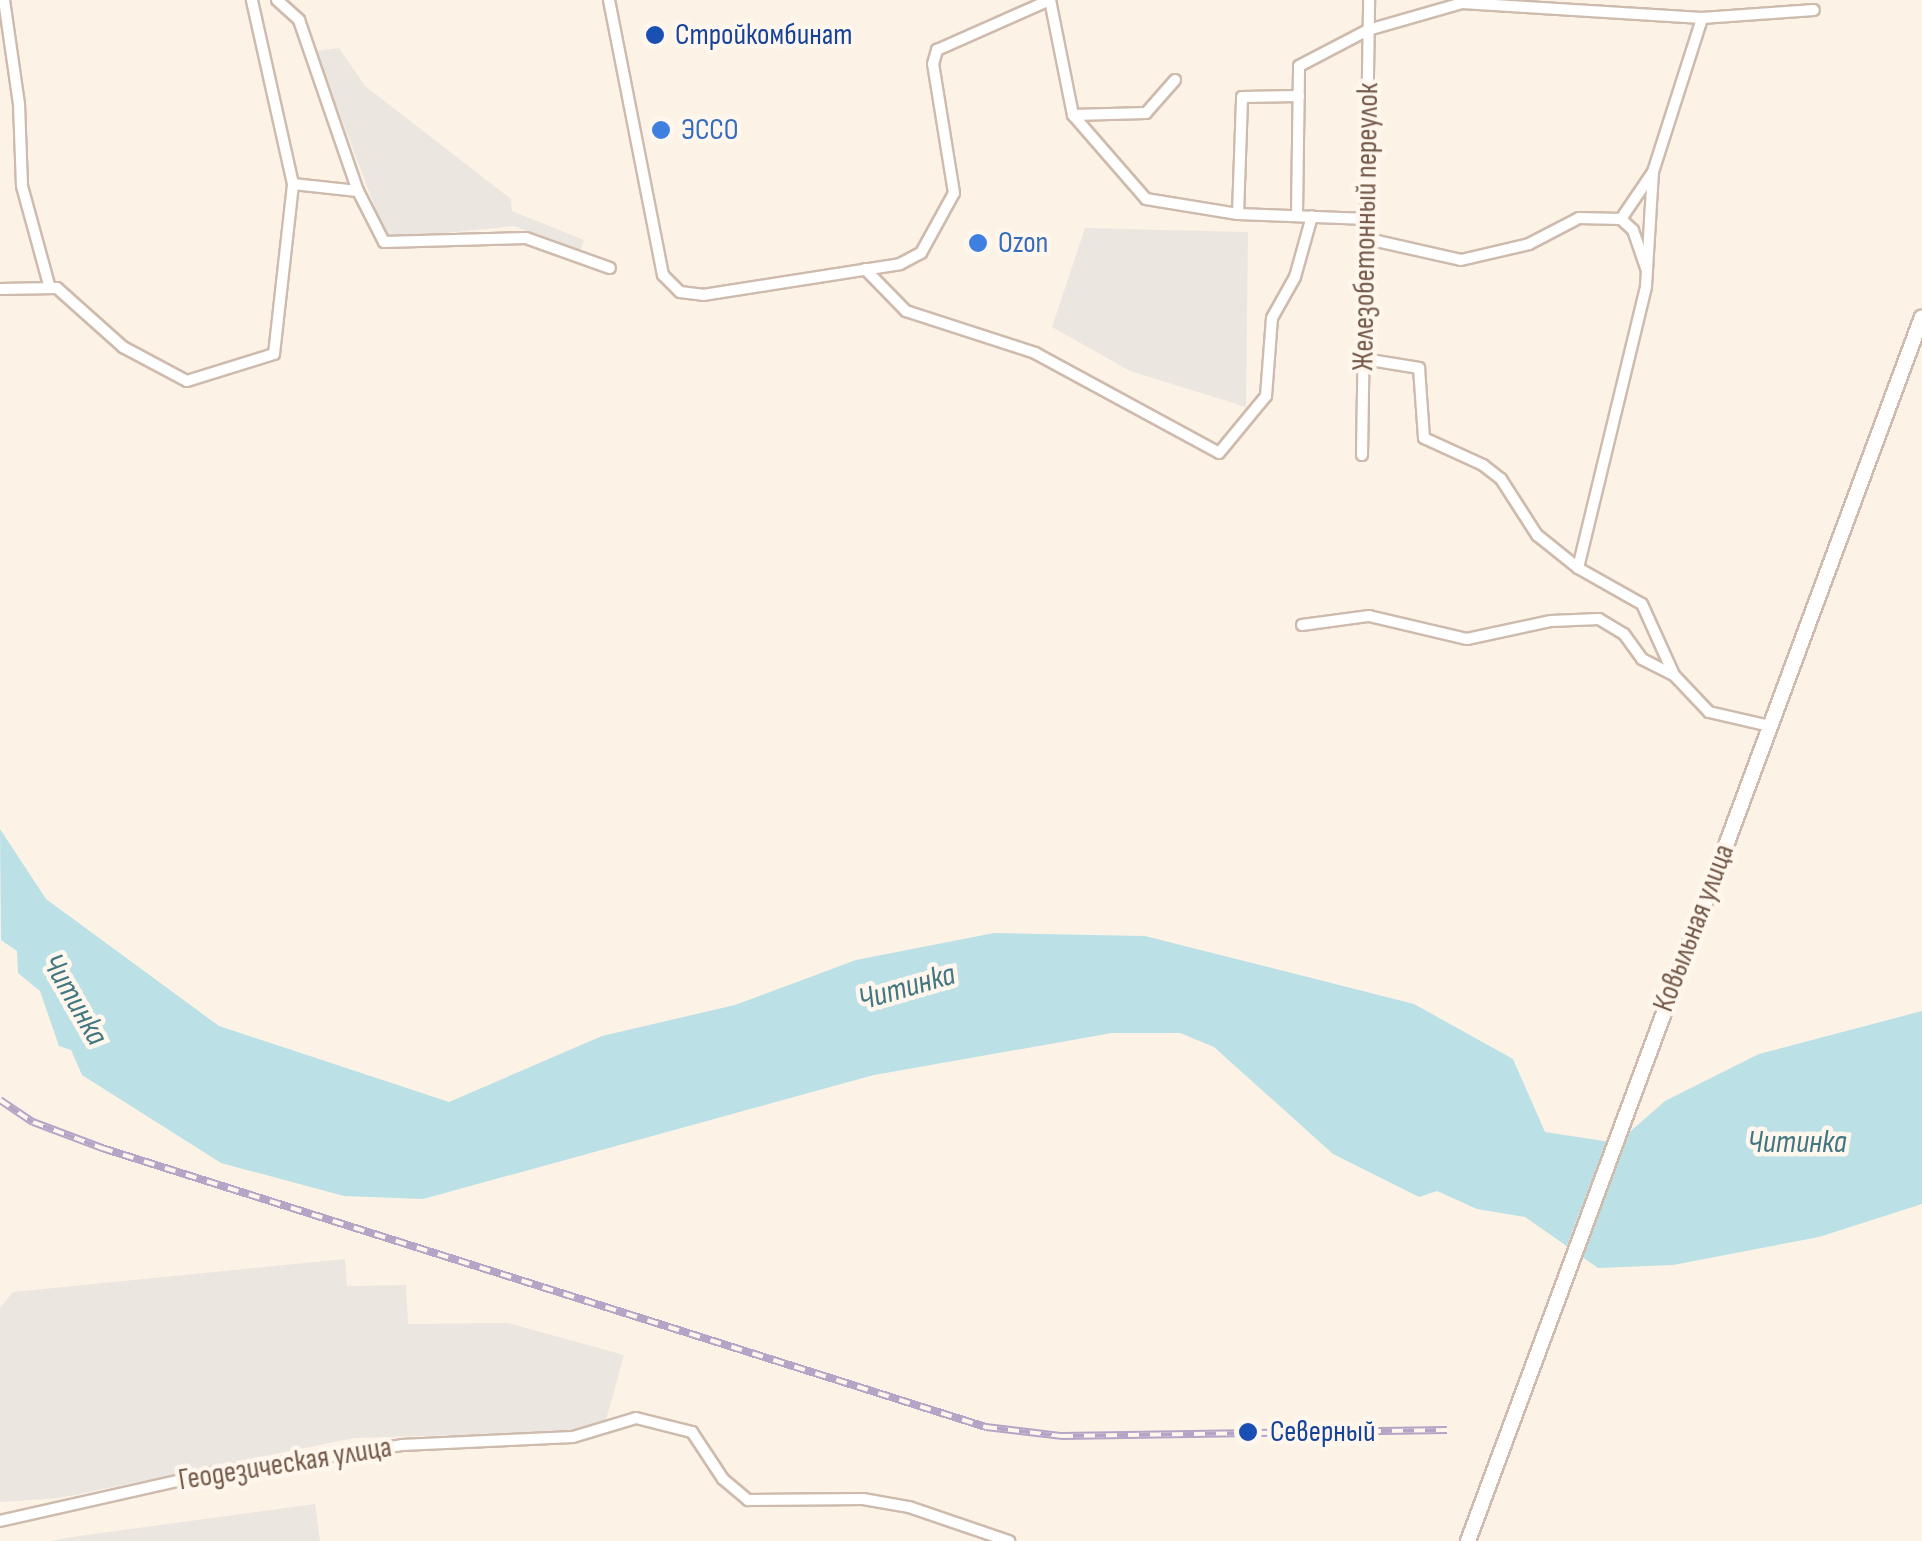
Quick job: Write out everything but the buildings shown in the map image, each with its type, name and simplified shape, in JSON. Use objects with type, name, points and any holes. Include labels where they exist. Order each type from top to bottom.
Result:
[{"type":"main road","name":"Ковыльная улица","points":[[1468,1541],[1922,317]]},
{"type":"street","points":[[4,0],[19,104],[22,186],[49,285],[123,346],[177,379],[195,382],[274,354],[294,184],[252,0]]},
{"type":"street","points":[[277,0],[299,20],[358,191],[378,235],[392,245],[493,234],[526,238],[610,268]]},
{"type":"street","points":[[609,0],[663,275],[680,292],[703,295],[865,270],[900,264],[921,252],[954,193],[934,64],[937,50],[1050,0],[1073,115],[1146,199],[1238,214],[1368,219]]},
{"type":"street","name":"Железобетонный переулок","points":[[1362,455],[1369,0]]},
{"type":"street","points":[[1298,214],[1304,60],[1368,30],[1462,3],[1702,18],[1814,10]]},
{"type":"street","points":[[1578,568],[1648,274],[1653,172],[1702,18]]},
{"type":"street","points":[[1073,115],[1146,113],[1175,80]]},
{"type":"street","points":[[1238,214],[1242,97],[1300,96]]},
{"type":"street","points":[[1621,219],[1653,172]]},
{"type":"street","points":[[294,184],[358,191]]},
{"type":"street","points":[[865,270],[906,310],[1035,354],[1219,453],[1266,396],[1272,318],[1295,277],[1312,216]]},
{"type":"street","points":[[1368,238],[1461,260],[1530,244],[1580,218],[1621,219],[1633,230],[1648,274]]},
{"type":"street","points":[[0,289],[49,285]]},
{"type":"street","points":[[1364,358],[1419,368],[1424,438],[1501,479],[1537,535],[1578,568],[1642,604],[1674,675],[1709,712],[1770,726]]},
{"type":"street","points":[[1302,625],[1369,616],[1467,639],[1550,621],[1599,619],[1624,634],[1642,660],[1674,675]]},
{"type":"street","name":"Геодезическая улица","points":[[0,1521],[213,1473],[402,1445],[574,1437],[636,1418],[679,1424],[748,1500],[864,1499],[908,1506],[1009,1541]]},
{"type":"shaded area","points":[[339,48],[365,86],[511,199],[512,211],[584,240],[580,252],[514,226],[387,239],[316,51]]},
{"type":"shaded area","points":[[1085,228],[1248,232],[1246,407],[1130,371],[1052,327]]},
{"type":"shaded area","points":[[345,1259],[347,1286],[406,1285],[408,1324],[508,1323],[624,1355],[603,1431],[354,1438],[59,1498],[0,1502],[0,1308],[13,1292]]},
{"type":"shaded area","points":[[315,1504],[320,1541],[50,1541],[79,1536]]},
{"type":"water","name":"Читинка","points":[[0,829],[46,899],[219,1026],[449,1102],[602,1036],[735,1005],[856,960],[994,933],[1145,936],[1414,1004],[1513,1059],[1545,1132],[1617,1143],[1665,1101],[1759,1054],[1922,1011],[1922,1204],[1819,1237],[1673,1265],[1598,1268],[1525,1217],[1477,1209],[1437,1191],[1419,1197],[1333,1154],[1214,1047],[1180,1033],[1112,1033],[874,1075],[423,1199],[344,1196],[221,1163],[82,1075],[71,1050],[59,1046],[40,991],[18,973],[17,951],[1,940]]},
{"type":"pier","points":[[1634,1121],[1581,1262],[1565,1251],[1608,1137],[1616,1138]]},
{"type":"railway","points":[[0,1100],[33,1122],[102,1148],[986,1427],[1062,1436],[1447,1430]]},
{"type":"place","name":"Стройкомбинат","points":[[655,35]]},
{"type":"place","name":"ЭССО","points":[[661,130]]},
{"type":"place","name":"Ozon","points":[[978,243]]},
{"type":"place","name":"Северный","points":[[1248,1432]]}]
